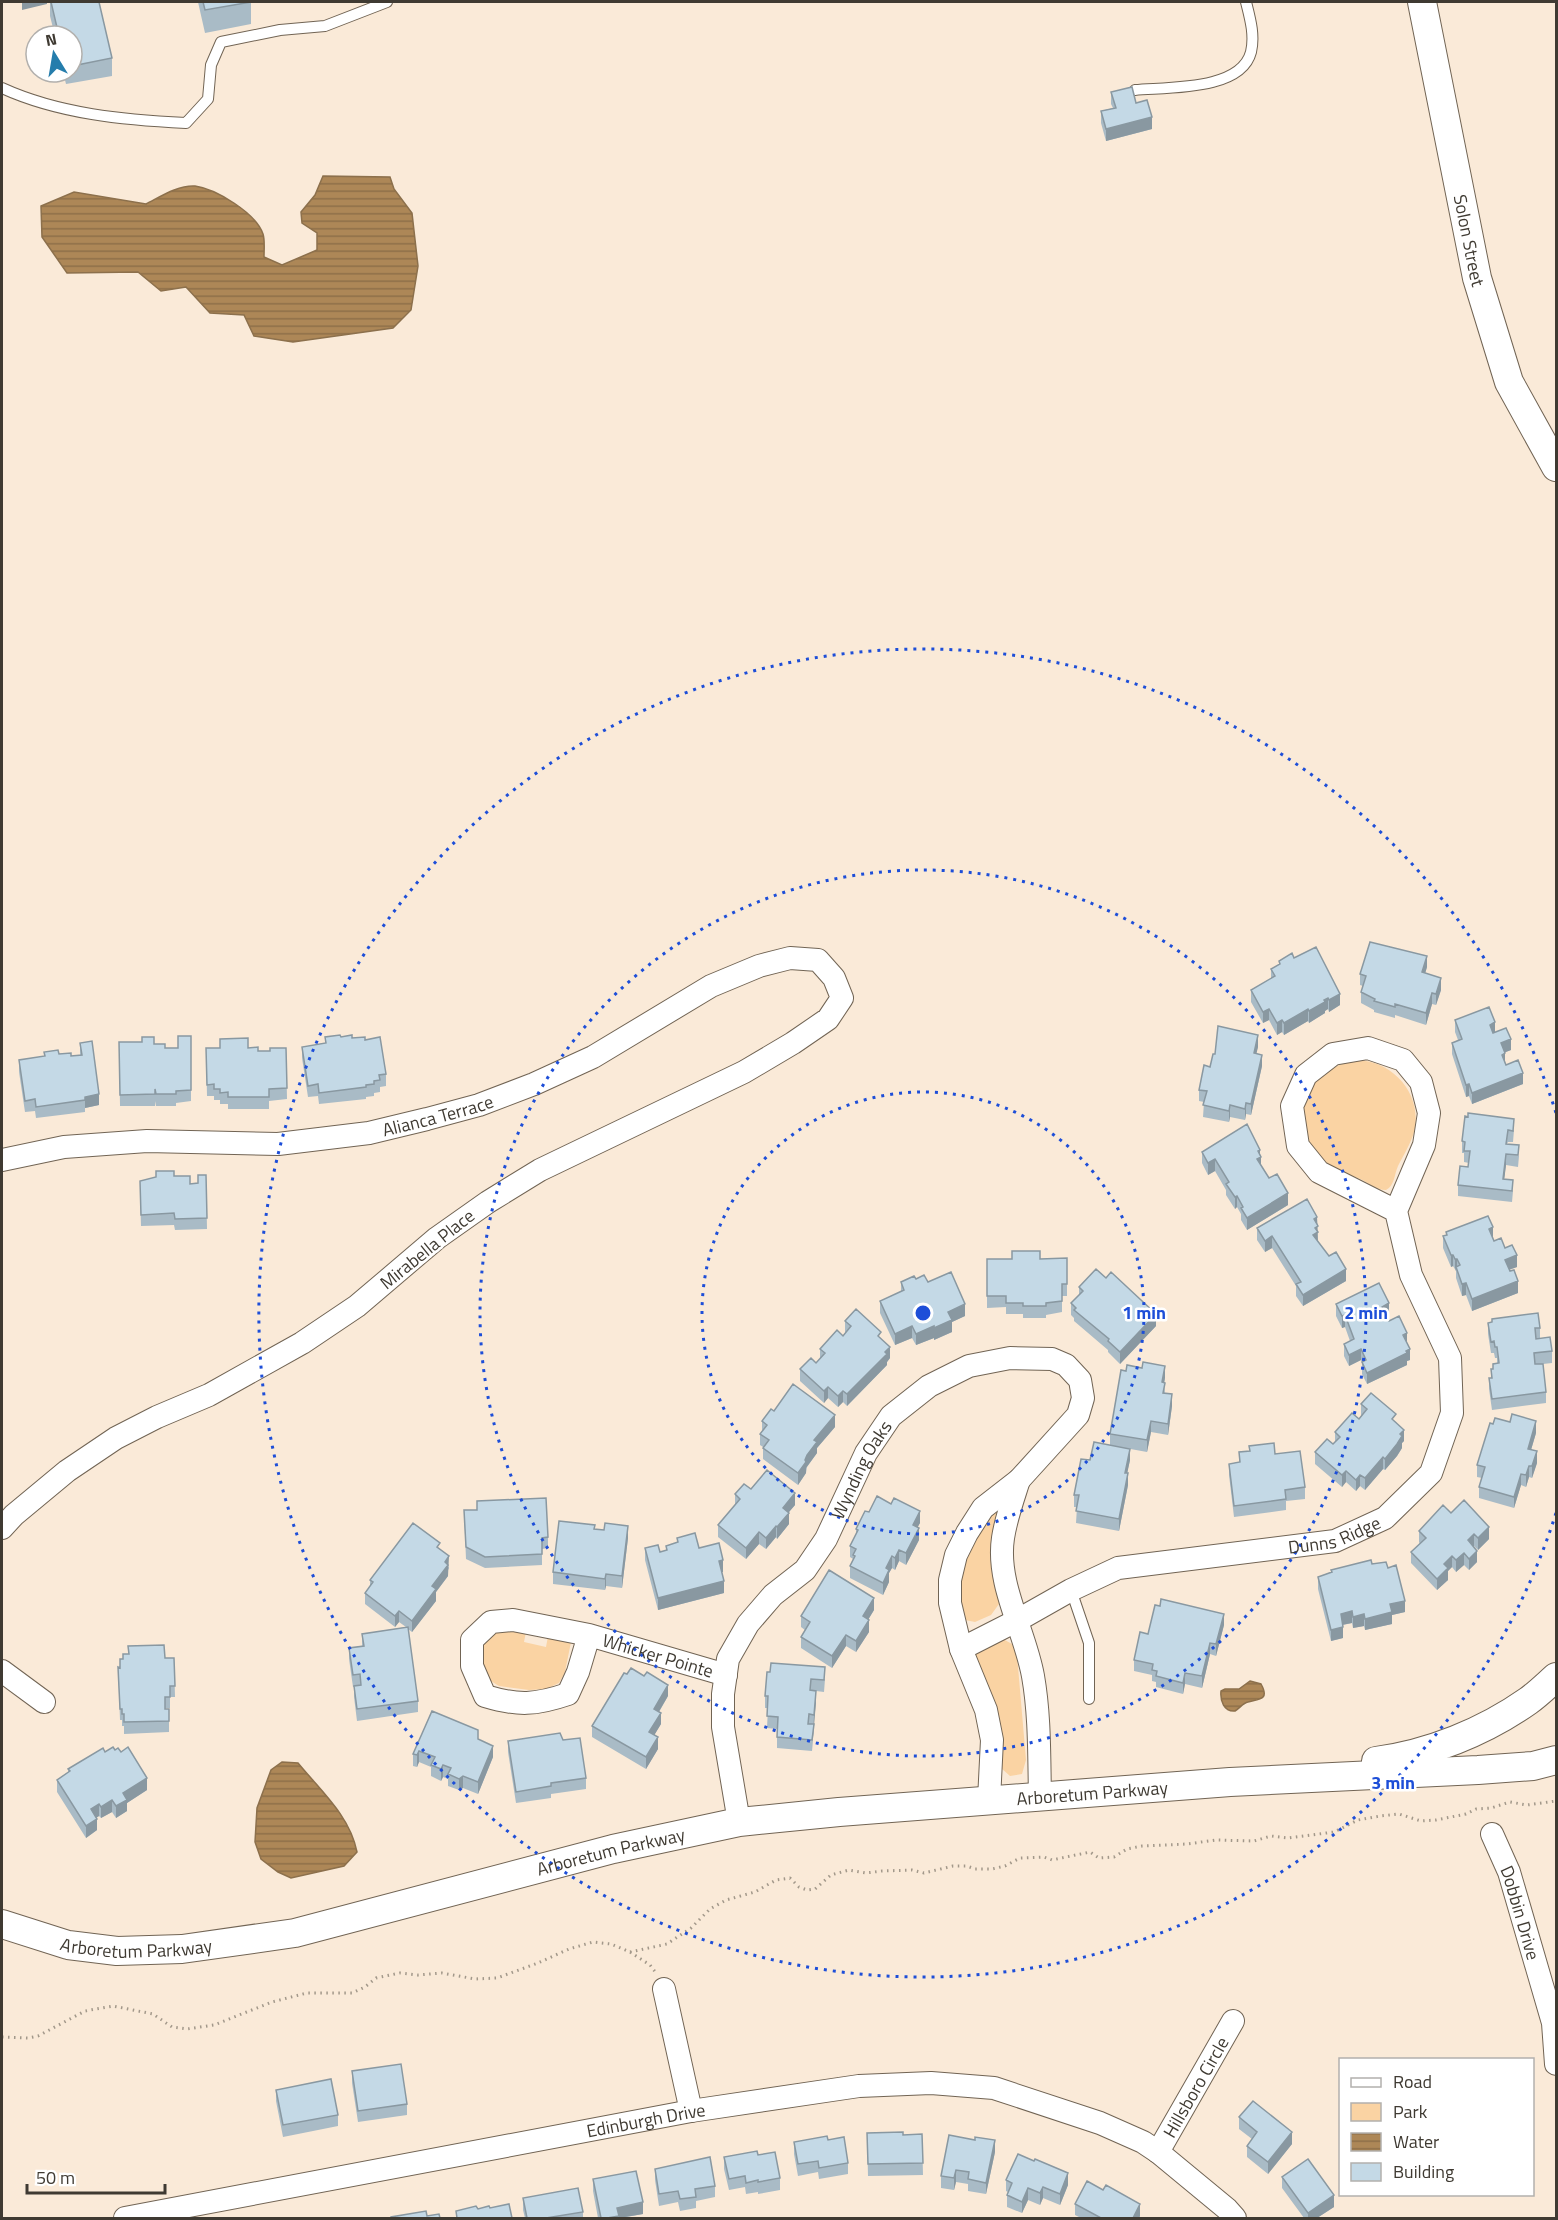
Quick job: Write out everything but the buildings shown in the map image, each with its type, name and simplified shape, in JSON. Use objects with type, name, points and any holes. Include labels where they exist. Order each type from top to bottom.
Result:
[{"type":"street","name":"Solon Street","points":[[1422,2],[1477,278],[1499,354],[1509,382],[1557,467]]},
{"type":"street","name":"Alianca Terrace","points":[[2,1160],[64,1147],[147,1141],[278,1144],[369,1133],[479,1105],[534,1084],[593,1057],[711,986],[759,966],[790,958],[818,960],[834,978]]},
{"type":"street","name":"Mirabella Place","points":[[2,1528],[14,1515],[67,1471],[116,1438],[157,1417],[209,1395],[302,1343],[357,1306],[437,1238],[488,1202],[540,1170],[744,1072],[793,1043],[828,1019],[842,998],[834,978]]},
{"type":"street","points":[[1368,1048],[1402,1060],[1421,1082],[1429,1113],[1424,1145],[1396,1211],[1319,1172],[1298,1146],[1292,1106],[1306,1076],[1333,1054],[1368,1048]]},
{"type":"street","name":"Dunns Ridge","points":[[961,1648],[1118,1568],[1335,1541],[1385,1518],[1431,1473],[1452,1413],[1450,1358],[1411,1275],[1396,1211]]},
{"type":"street","name":"Wynding Oaks","points":[[739,1822],[723,1727],[723,1694],[728,1659],[748,1624],[773,1595],[805,1570],[826,1539],[852,1480],[878,1433],[891,1416],[929,1386],[969,1366],[1010,1358],[1052,1359],[1066,1365],[1080,1380],[1083,1398],[1078,1415],[1019,1480],[983,1508],[956,1555],[950,1580],[950,1603],[961,1648],[986,1710],[992,1740],[989,1800]]},
{"type":"street","name":"Wynding Oaks","points":[[1019,1480],[1002,1539],[1003,1565],[1008,1592],[1028,1648],[1038,1707],[1040,1796]]},
{"type":"street","name":"Whicker Pointe","points":[[589,1635],[578,1672],[568,1694],[543,1702],[509,1703],[485,1696],[472,1666],[472,1640],[491,1622],[513,1620],[589,1635],[726,1675]]},
{"type":"street","points":[[2,1671],[44,1702]]},
{"type":"street","name":"Arboretum Parkway","points":[[1230,1782],[1405,1757],[1470,1734],[1528,1701],[1557,1677]]},
{"type":"street","name":"Arboretum Parkway","points":[[2,1924],[68,1945],[117,1951],[182,1949],[295,1933],[613,1849],[739,1822],[1230,1782],[1533,1766],[1557,1760]]},
{"type":"street","name":"Dobbin Drive","points":[[1492,1834],[1509,1872],[1550,2012],[1557,2064]]},
{"type":"street","points":[[664,1989],[691,2110]]},
{"type":"street","name":"Hillsboro Circle","points":[[1158,2152],[1233,2021]]},
{"type":"street","name":"Edinburgh Drive","points":[[134,2218],[691,2110],[859,2086],[931,2083],[994,2088],[1100,2123],[1143,2142],[1158,2152],[1235,2218]]},
{"type":"lane","points":[[2,88],[27,100],[74,110],[131,120],[186,123],[208,99],[211,65],[221,42],[280,30],[326,26],[387,2]]},
{"type":"lane","points":[[1135,90],[1203,84],[1222,80],[1243,67],[1250,53],[1253,35],[1246,2]]},
{"type":"lane","points":[[1071,1590],[1089,1643],[1089,1699]]},
{"type":"path","points":[[630,1952],[667,1944],[691,1928],[710,1909],[726,1900],[755,1892],[776,1880],[790,1878],[799,1887],[807,1890],[822,1886],[831,1875],[849,1870],[866,1873],[912,1870],[924,1873],[967,1866],[975,1869],[992,1869],[1005,1866],[1020,1858],[1044,1857],[1052,1860],[1090,1852],[1099,1858],[1114,1857],[1127,1849],[1142,1846],[1216,1840],[1254,1841],[1271,1836],[1288,1838],[1334,1833],[1358,1820],[1389,1815],[1400,1814],[1421,1821],[1436,1820],[1510,1802],[1527,1805],[1557,1801]]},
{"type":"path","points":[[2,2037],[38,2036],[85,2012],[113,2006],[153,2014],[172,2027],[197,2028],[214,2025],[272,2002],[307,1993],[352,1993],[365,1987],[376,1978],[400,1973],[418,1975],[442,1973],[486,1980],[497,1978],[569,1949],[593,1942],[611,1944],[630,1952],[650,1965],[664,1989]]},
{"type":"green space","points":[[1357,1060],[1382,1066],[1392,1072],[1409,1091],[1416,1115],[1414,1133],[1410,1143],[1398,1166],[1393,1183],[1386,1190],[1376,1188],[1327,1164],[1310,1148],[1304,1134],[1303,1104],[1312,1084],[1325,1072]]},
{"type":"green space","points":[[1000,1503],[991,1546],[991,1563],[999,1604],[991,1615],[975,1622],[965,1620],[957,1608],[962,1558]]},
{"type":"green space","points":[[527,1627],[524,1642],[546,1647],[549,1631],[571,1642],[565,1672],[559,1683],[546,1689],[529,1690],[499,1686],[486,1678],[479,1648],[486,1634]]},
{"type":"green space","points":[[1003,1639],[1012,1644],[1017,1655],[1026,1760],[1022,1774],[1010,1776],[1001,1768],[975,1655]]},
{"type":"water","points":[[323,176],[390,177],[394,189],[412,213],[418,266],[411,310],[393,328],[293,342],[254,336],[244,315],[210,313],[186,287],[161,291],[138,272],[67,273],[42,237],[41,206],[74,192],[146,204],[176,189],[195,186],[214,192],[244,210],[259,226],[263,234],[264,257],[282,265],[317,250],[317,233],[302,223],[301,212],[315,195]]},
{"type":"water","points":[[1250,1681],[1261,1684],[1264,1696],[1246,1703],[1235,1711],[1225,1708],[1221,1691],[1239,1689]]},
{"type":"water","points":[[282,1762],[298,1763],[341,1815],[357,1852],[344,1866],[291,1878],[278,1872],[261,1859],[255,1842],[257,1808],[271,1770]]}]
